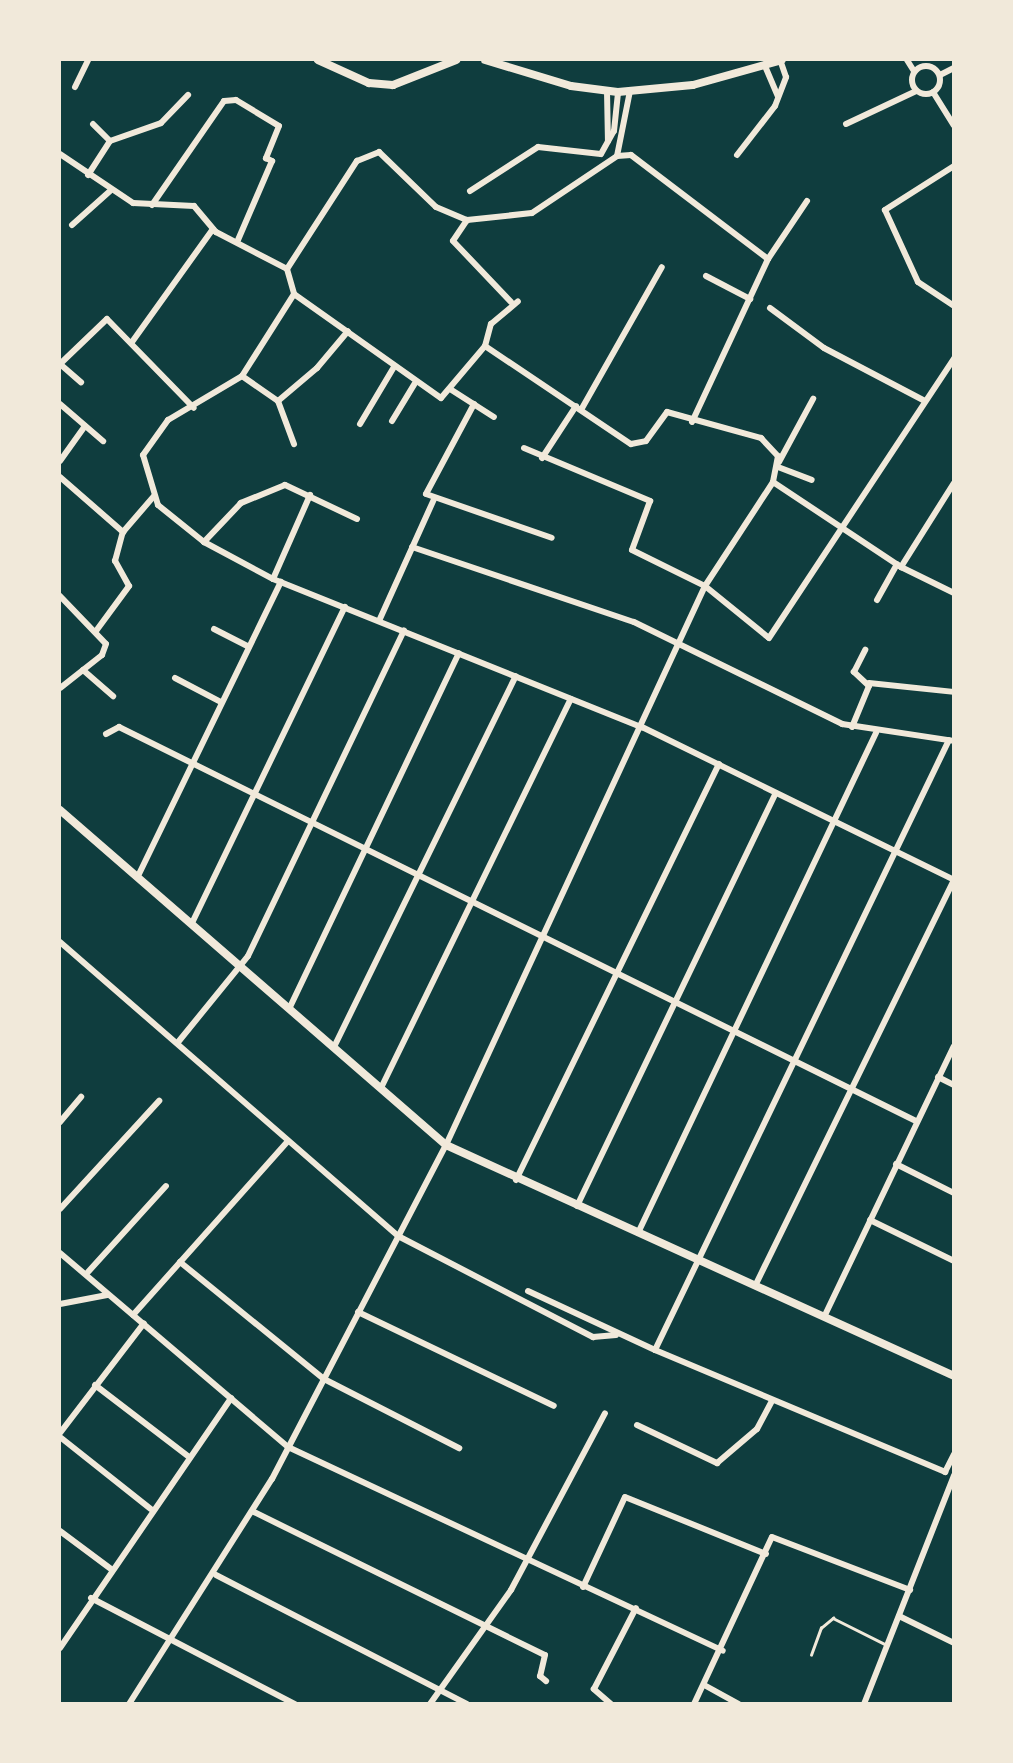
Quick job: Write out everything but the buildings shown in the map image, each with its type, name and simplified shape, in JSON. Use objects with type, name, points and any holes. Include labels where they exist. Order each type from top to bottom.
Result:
[{"type":"street","points":[[75,87],[88,60]]},
{"type":"street","points":[[317,60],[369,83],[393,85],[456,60]]},
{"type":"street","points":[[485,60],[618,92],[693,85],[781,60],[786,77],[778,96],[737,155]]},
{"type":"street","points":[[907,60],[914,71],[916,91]]},
{"type":"street","points":[[914,71],[925,62],[940,75]]},
{"type":"street","points":[[765,66],[778,96]]},
{"type":"street","points":[[933,92],[940,75],[954,68]]},
{"type":"street","points":[[607,91],[609,143]]},
{"type":"street","points":[[617,156],[630,91]]},
{"type":"street","points":[[846,124],[916,91],[933,92]]},
{"type":"street","points":[[470,191],[538,148],[596,157],[609,143],[618,92]]},
{"type":"street","points":[[933,92],[954,125]]},
{"type":"street","points":[[88,175],[110,141],[160,123],[188,95]]},
{"type":"street","points":[[152,205],[223,101],[236,100],[279,126],[265,158],[272,161],[238,240]]},
{"type":"street","points":[[93,124],[110,141]]},
{"type":"street","points":[[287,269],[356,161],[373,152],[384,154],[436,207],[467,220],[532,213],[617,156],[631,155],[768,259]]},
{"type":"street","points":[[60,154],[110,191],[152,205],[194,206],[213,229],[238,240],[287,269],[295,294],[415,383],[440,398],[485,346],[491,324],[515,301],[453,241],[467,220]]},
{"type":"street","points":[[954,166],[885,210],[918,282],[954,306]]},
{"type":"street","points":[[72,225],[110,191]]},
{"type":"street","points":[[692,422],[768,259],[807,201]]},
{"type":"street","points":[[132,342],[213,229]]},
{"type":"street","points":[[542,458],[578,408],[662,267]]},
{"type":"street","points":[[706,276],[750,299]]},
{"type":"street","points":[[295,294],[242,376],[194,408],[168,420],[143,455],[153,496],[204,542],[273,579],[642,727],[954,880],[755,1284]]},
{"type":"street","points":[[770,308],[824,348],[925,401]]},
{"type":"street","points":[[81,382],[60,364],[104,318],[132,342],[194,408]]},
{"type":"street","points":[[278,401],[317,368],[348,331]]},
{"type":"street","points":[[485,346],[637,444],[667,412],[692,422],[743,429],[773,448],[779,465],[812,480]]},
{"type":"street","points":[[524,448],[542,458],[650,501],[632,550],[705,586],[764,638],[773,636],[954,358]]},
{"type":"street","points":[[360,424],[394,367]]},
{"type":"street","points":[[242,376],[278,401],[294,444]]},
{"type":"street","points":[[392,421],[415,383]]},
{"type":"street","points":[[450,388],[494,417]]},
{"type":"street","points":[[129,1703],[166,1641],[216,1575],[254,1512],[324,1379],[446,1145],[541,935],[681,643],[705,586],[774,482],[779,465],[813,399]]},
{"type":"street","points":[[60,404],[103,441]]},
{"type":"street","points":[[474,404],[425,493],[435,499],[552,538]]},
{"type":"street","points":[[60,461],[85,426]]},
{"type":"street","points":[[60,477],[123,532]]},
{"type":"street","points":[[774,482],[899,566],[954,593]]},
{"type":"street","points":[[877,600],[954,483]]},
{"type":"street","points":[[204,542],[252,496],[285,485],[356,519]]},
{"type":"street","points":[[273,579],[310,495]]},
{"type":"street","points":[[96,631],[129,586],[115,561],[123,532],[153,496]]},
{"type":"street","points":[[379,621],[435,499]]},
{"type":"street","points":[[412,547],[681,643],[790,703],[852,727],[876,733],[951,741],[695,1258],[655,1350]]},
{"type":"street","points":[[139,874],[281,582]]},
{"type":"street","points":[[60,596],[96,631],[104,650],[60,688]]},
{"type":"street","points":[[193,922],[252,794],[345,607]]},
{"type":"street","points":[[214,629],[248,647]]},
{"type":"street","points":[[179,1041],[242,965],[404,631]]},
{"type":"street","points":[[865,650],[854,672],[869,683],[954,692]]},
{"type":"street","points":[[290,1007],[458,653]]},
{"type":"street","points":[[83,670],[113,696]]},
{"type":"street","points":[[334,1046],[420,876],[516,676]]},
{"type":"street","points":[[175,678],[221,702]]},
{"type":"street","points":[[852,727],[869,683]]},
{"type":"street","points":[[381,1088],[572,699]]},
{"type":"street","points":[[106,734],[120,727],[190,765],[675,1000],[916,1121]]},
{"type":"street","points":[[638,1233],[876,733]]},
{"type":"street","points":[[516,1180],[719,764]]},
{"type":"street","points":[[577,1206],[776,793]]},
{"type":"street","points":[[60,810],[139,874],[446,1145],[516,1180],[825,1315],[954,1376]]},
{"type":"street","points":[[60,942],[179,1041],[287,1142],[398,1236],[593,1336],[619,1334]]},
{"type":"street","points":[[825,1315],[954,1046]]},
{"type":"street","points":[[938,1077],[954,1085]]},
{"type":"street","points":[[60,1122],[82,1097]]},
{"type":"street","points":[[60,1209],[159,1101]]},
{"type":"street","points":[[133,1315],[287,1142]]},
{"type":"street","points":[[896,1164],[954,1193]]},
{"type":"street","points":[[88,1272],[166,1186]]},
{"type":"street","points":[[870,1220],[954,1261]]},
{"type":"street","points":[[60,1253],[88,1272],[107,1295],[144,1323],[288,1447],[526,1562],[636,1608],[723,1651]]},
{"type":"street","points":[[180,1262],[324,1379],[459,1448]]},
{"type":"street","points":[[528,1291],[772,1401],[946,1472],[951,1484],[864,1703]]},
{"type":"street","points":[[60,1304],[107,1295]]},
{"type":"street","points":[[358,1312],[554,1406]]},
{"type":"street","points":[[144,1323],[60,1435],[151,1510]]},
{"type":"street","points":[[95,1385],[188,1456]]},
{"type":"street","points":[[60,1648],[91,1598],[230,1398]]},
{"type":"street","points":[[638,1425],[717,1462],[757,1429],[772,1401]]},
{"type":"street","points":[[430,1703],[487,1625],[526,1562],[605,1413]]},
{"type":"street","points":[[946,1472],[954,1454]]},
{"type":"street","points":[[583,1587],[625,1497],[766,1554]]},
{"type":"street","points":[[254,1512],[545,1655],[540,1676],[546,1681]]},
{"type":"street","points":[[60,1531],[111,1569]]},
{"type":"street","points":[[694,1703],[706,1686],[723,1651],[772,1537],[909,1590]]},
{"type":"street","points":[[216,1575],[467,1703]]},
{"type":"street","points":[[91,1598],[166,1641],[295,1703]]},
{"type":"street","points":[[611,1703],[594,1689],[636,1608]]},
{"type":"street","points":[[899,1616],[954,1643]]},
{"type":"street","points":[[60,1629],[67,1634]]},
{"type":"street","points":[[706,1686],[738,1703]]},
{"type":"lane","points":[[811,1656],[821,1628],[833,1618],[887,1645]]}]
